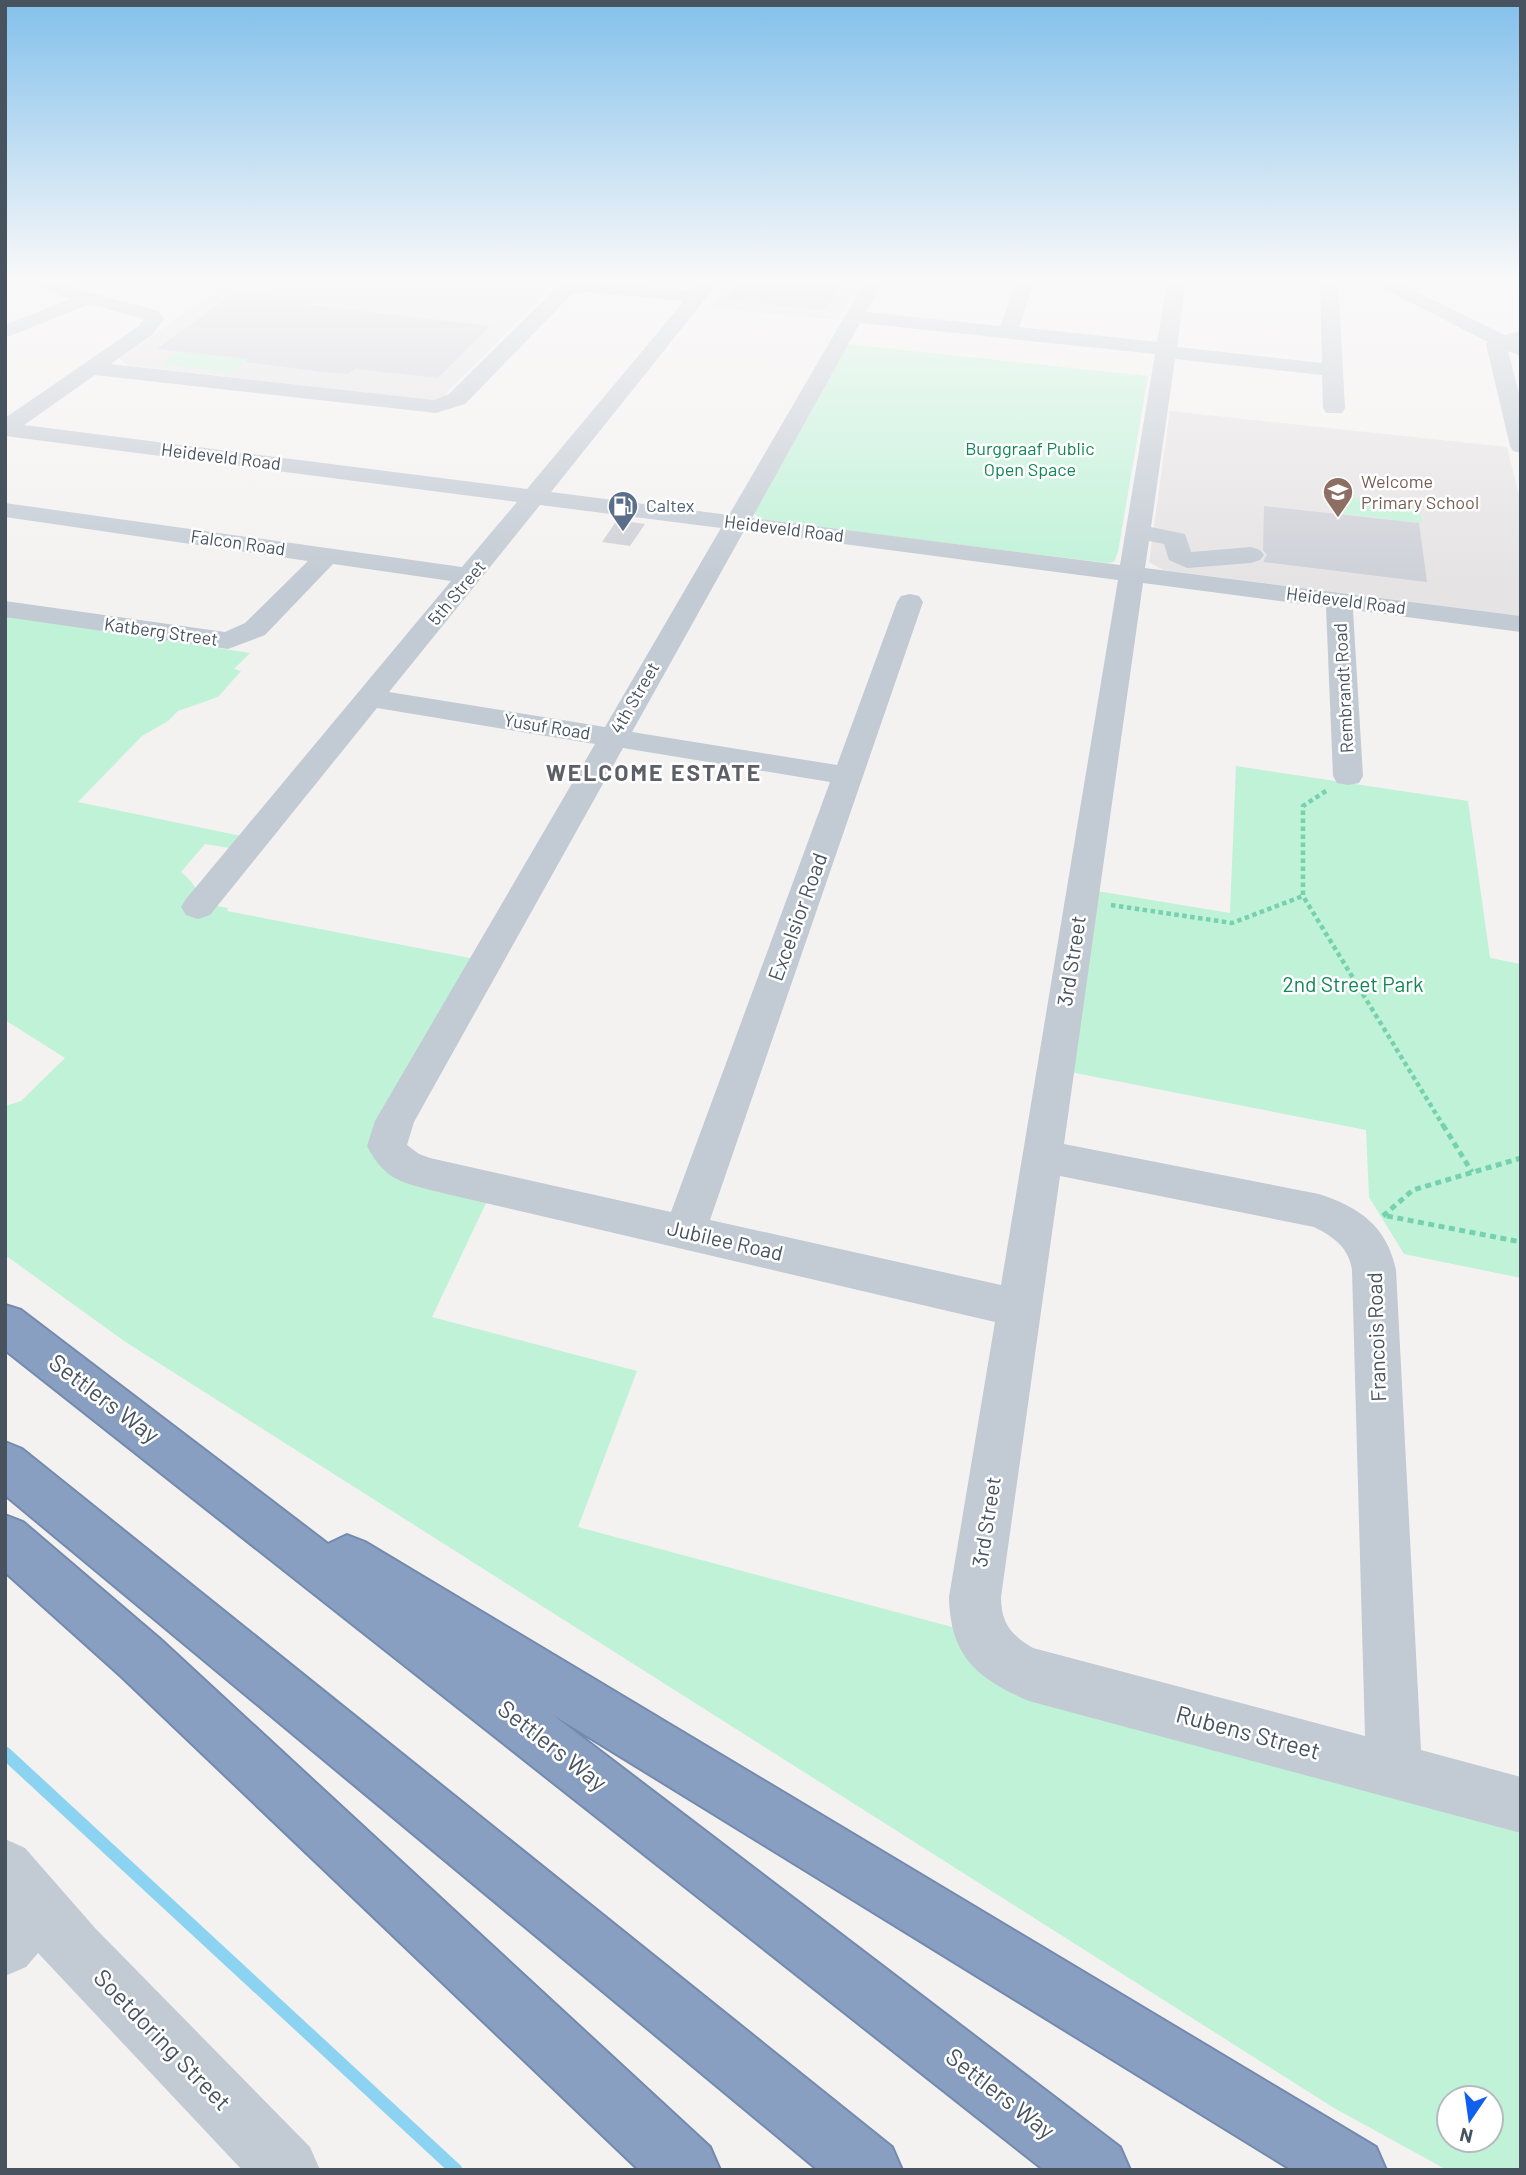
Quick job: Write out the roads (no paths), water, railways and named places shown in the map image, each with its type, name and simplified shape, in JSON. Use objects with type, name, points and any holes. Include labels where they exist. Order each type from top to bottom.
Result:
[{"type":"highway","name":"Settlers Way","points":[[5,1324],[1097,2170]]},
{"type":"highway","points":[[5,1465],[869,2170]]},
{"type":"highway","points":[[190,1465],[1353,2170]]},
{"type":"highway","points":[[5,1539],[141,1658],[687,2170]]},
{"type":"street","points":[[5,428],[75,380]]},
{"type":"street","points":[[191,380],[429,407],[444,405],[457,399],[476,380]]},
{"type":"street","points":[[316,394],[332,380]]},
{"type":"street","name":"5th Street","points":[[198,907],[630,380]]},
{"type":"street","name":"4th Street","points":[[430,1174],[401,1165],[392,1157],[387,1146],[395,1121],[818,380]]},
{"type":"street","name":"3rd Street","points":[[985,1643],[978,1628],[975,1597],[1162,380]]},
{"type":"street","points":[[1333,380],[1334,408]]},
{"type":"street","points":[[1505,380],[1521,446]]},
{"type":"street","name":"Heideveld Road","points":[[5,428],[1521,624]]},
{"type":"street","name":"Falcon Road","points":[[5,510],[471,576]]},
{"type":"street","points":[[1138,532],[1177,539],[1178,555],[1187,560],[1251,555]]},
{"type":"street","name":"Katberg Street","points":[[5,609],[228,641],[256,629],[327,556]]},
{"type":"street","name":"Rembrandt Road","points":[[1339,600],[1348,776]]},
{"type":"street","name":"Excelsior Road","points":[[685,1232],[910,602]]},
{"type":"street","name":"Yusuf Road","points":[[370,698],[849,776]]},
{"type":"street","name":"Francois Road","points":[[1043,1156],[1366,1220],[1363,1239],[1373,1260],[1394,1772]]},
{"type":"street","name":"Jubilee Road","points":[[430,1174],[1020,1309]]},
{"type":"street","name":"Rubens Street","points":[[985,1643],[1004,1662],[1028,1674],[1521,1805]]},
{"type":"street","name":"Soetdoring Street","points":[[17,1907],[74,1949],[287,2170]]},
{"type":"waterway","points":[[5,1753],[456,2170]]},
{"type":"place","name":"Welcome Primary School","points":[[1338,519]]},
{"type":"place","name":"Caltex","points":[[623,533]]},
{"type":"district","name":"WELCOME ESTATE","points":[[654,773]]},
{"type":"park label","name":"Burggraaf Public Open Space","points":[[1030,459]]},
{"type":"park label","name":"2nd Street Park","points":[[1353,985]]}]
